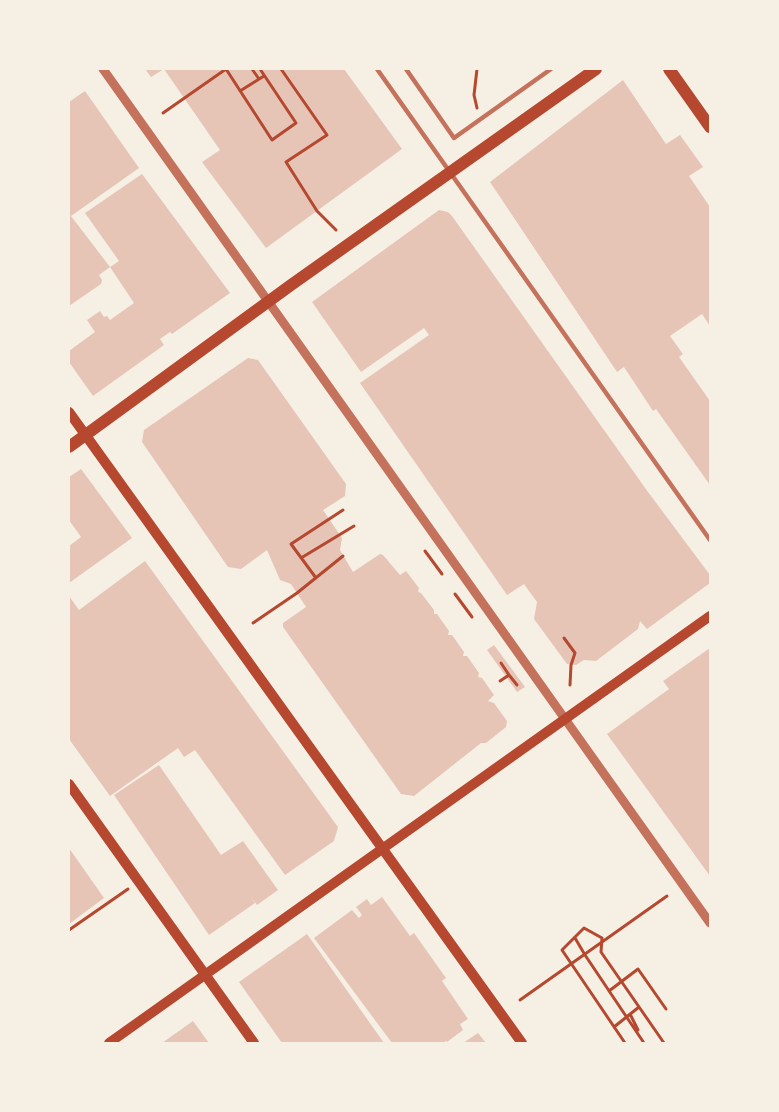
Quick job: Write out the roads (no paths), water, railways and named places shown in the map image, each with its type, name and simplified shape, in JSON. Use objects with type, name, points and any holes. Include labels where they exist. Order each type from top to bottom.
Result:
[{"type":"main road","points":[[69,447],[269,303],[291,285],[596,69]]},
{"type":"main road","points":[[670,69],[710,127]]},
{"type":"main road","points":[[69,412],[84,436],[522,1043]]},
{"type":"main road","points":[[109,1043],[710,616]]},
{"type":"main road","points":[[69,784],[254,1043]]},
{"type":"street","points":[[103,69],[710,923]]},
{"type":"street","points":[[377,69],[710,540]]},
{"type":"street","points":[[406,69],[454,138],[551,69]]}]
